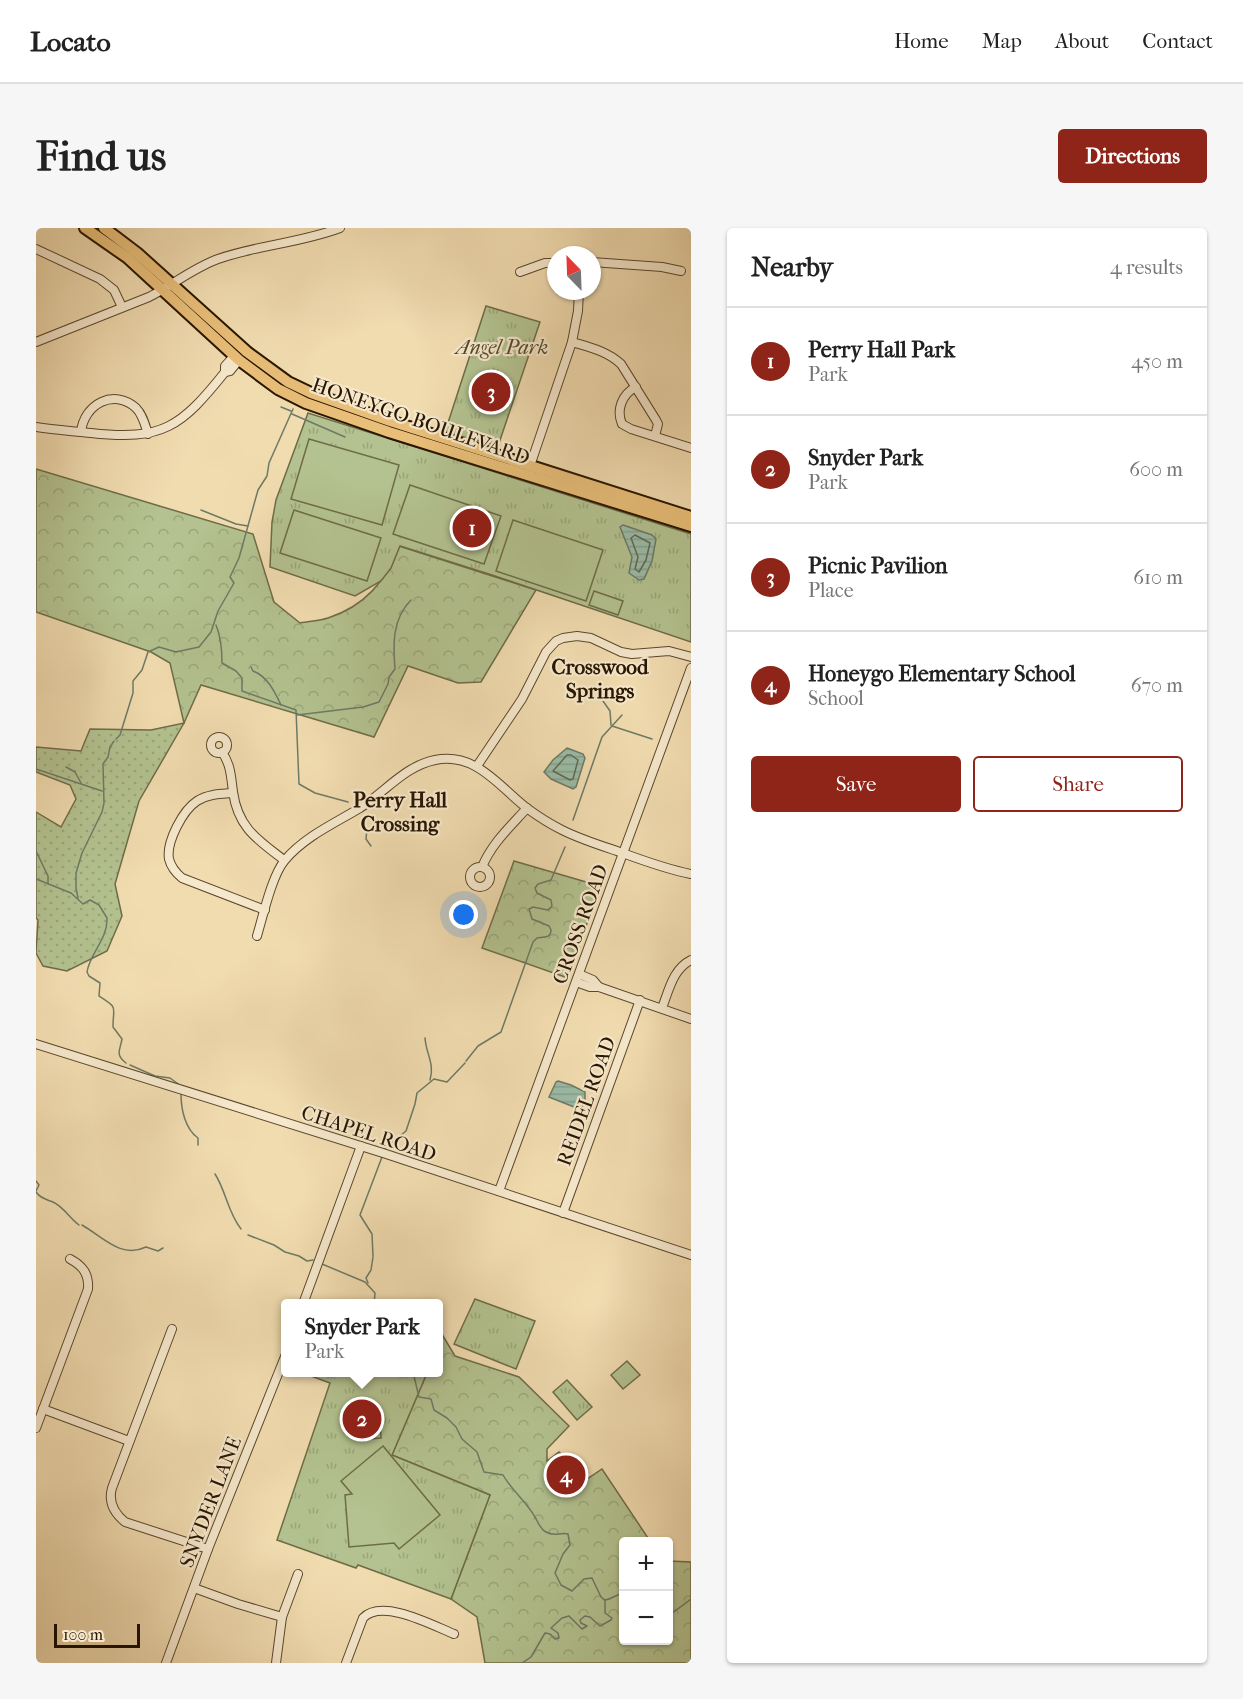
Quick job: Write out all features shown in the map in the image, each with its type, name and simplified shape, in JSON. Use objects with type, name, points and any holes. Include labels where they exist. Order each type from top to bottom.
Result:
[{"type":"main road","name":"HONEYGO BOULEVARD","points":[[85,228],[115,247],[288,382],[311,393],[691,517]]},
{"type":"main road","name":"HONEYGO BOULEVARD","points":[[104,228],[137,254],[236,358],[278,388],[306,403],[418,441],[691,526]]},
{"type":"street","points":[[36,342],[167,287],[186,274],[219,259],[340,228]]},
{"type":"street","points":[[36,249],[100,279],[114,290],[122,307]]},
{"type":"street","points":[[520,272],[547,263]]},
{"type":"street","points":[[601,263],[662,267],[681,271]]},
{"type":"street","points":[[530,466],[572,342],[579,300]]},
{"type":"street","points":[[572,342],[601,351],[614,358],[627,371],[658,424],[655,436]]},
{"type":"street","points":[[36,427],[135,436],[162,430],[184,417],[225,372],[225,366],[236,358]]},
{"type":"street","points":[[636,387],[623,398],[619,415],[622,424],[627,428],[691,448]]},
{"type":"street","points":[[81,432],[84,416],[91,408],[101,402],[118,400],[138,410],[148,434]]},
{"type":"street","points":[[477,766],[522,699],[546,652],[556,641],[577,636],[591,638],[621,652],[632,654],[669,651],[691,657]]},
{"type":"street","name":"CROSS ROAD","points":[[499,1191],[691,668]]},
{"type":"street","points":[[222,752],[231,768],[233,793],[238,813],[246,827],[254,837],[285,860]]},
{"type":"street","points":[[257,936],[276,876],[285,860],[301,845],[383,793],[405,773],[418,765],[436,760],[453,759],[477,766],[545,822],[569,834],[660,866],[691,874]]},
{"type":"street","points":[[233,793],[210,796],[190,807],[183,815],[175,832],[169,857],[174,871],[182,878],[265,909]]},
{"type":"street","points":[[482,867],[487,854],[527,808]]},
{"type":"street","points":[[662,1008],[675,974],[680,967],[691,960]]},
{"type":"street","points":[[577,978],[590,987],[599,987],[691,1019]]},
{"type":"street","name":"REIDEL ROAD","points":[[563,1213],[640,1000]]},
{"type":"street","name":"CHAPEL ROAD","points":[[36,1044],[361,1146],[691,1255]]},
{"type":"street","points":[[305,1299],[361,1146]]},
{"type":"street","points":[[36,1428],[88,1289],[86,1273],[78,1263],[70,1259]]},
{"type":"street","points":[[172,1329],[129,1441],[111,1494],[111,1502],[117,1515],[133,1525],[208,1549]]},
{"type":"street","name":"SNYDER LANE","points":[[166,1663],[281,1364]]},
{"type":"street","points":[[43,1408],[129,1441]]},
{"type":"street","points":[[276,1663],[282,1617],[298,1574]]},
{"type":"street","points":[[194,1588],[282,1617]]},
{"type":"street","points":[[346,1663],[363,1618],[376,1610],[389,1610],[454,1634]]},
{"type":"green space","name":"Angel Park","points":[[486,306],[540,322],[498,446],[445,432]]},
{"type":"green space","points":[[308,413],[691,534],[691,642],[400,546],[391,568],[381,581],[355,596],[270,567],[272,522],[276,500]]},
{"type":"green space","points":[[309,439],[399,465],[382,525],[291,499]]},
{"type":"green space","points":[[36,469],[253,534],[274,602],[300,623],[328,618],[353,607],[381,581],[399,546],[536,590],[481,682],[458,683],[408,666],[374,737],[201,685],[184,723],[170,663],[151,652],[36,612]]},
{"type":"green space","points":[[410,485],[501,516],[484,564],[393,534]]},
{"type":"green space","points":[[294,510],[381,538],[367,581],[280,553]]},
{"type":"green space","points":[[513,520],[603,550],[586,601],[496,571]]},
{"type":"green space","points":[[594,591],[623,601],[618,615],[589,605]]},
{"type":"green space","points":[[184,723],[139,801],[115,884],[122,916],[107,951],[67,971],[43,966],[36,953],[38,920],[36,918],[36,812],[61,827],[76,799],[70,785],[36,772],[36,747],[81,751],[90,729],[151,730]]},
{"type":"green space","points":[[514,861],[600,886],[568,978],[482,948]]},
{"type":"green space","points":[[475,1299],[535,1321],[516,1369],[454,1344]]},
{"type":"green space","points":[[443,1336],[455,1356],[519,1377],[569,1426],[547,1449],[547,1461],[559,1452],[587,1479],[602,1469],[647,1537],[619,1537],[619,1645],[673,1645],[673,1561],[691,1562],[691,1663],[485,1663],[477,1617],[451,1599],[490,1495],[392,1455],[425,1377],[443,1377]]},
{"type":"green space","points":[[627,1361],[640,1375],[623,1389],[611,1375]]},
{"type":"green space","points":[[314,1377],[425,1377],[392,1455],[490,1495],[451,1599],[358,1565],[356,1568],[277,1540],[330,1383]]},
{"type":"green space","points":[[567,1380],[592,1407],[577,1420],[553,1392]]},
{"type":"green space","points":[[380,1418],[381,1438],[369,1439],[367,1419]]},
{"type":"green space","points":[[383,1446],[440,1515],[399,1549],[394,1543],[349,1547],[345,1495],[352,1494],[341,1481]]},
{"type":"water","points":[[623,525],[652,535],[656,539],[652,561],[644,579],[639,580],[629,573],[632,557],[620,527]]},
{"type":"water","points":[[567,748],[583,754],[585,758],[576,787],[573,789],[551,779],[544,772],[553,760]]},
{"type":"water","points":[[558,1081],[585,1092],[585,1102],[582,1107],[574,1107],[549,1097]]},
{"type":"waterway","points":[[281,407],[291,411]]},
{"type":"waterway","points":[[116,739],[120,735],[133,693],[133,681],[142,670],[148,652],[159,647],[176,652],[199,647],[211,632],[218,611],[234,583],[230,577],[239,558],[258,490],[267,476],[269,463],[293,409]]},
{"type":"waterway","points":[[292,414],[345,437]]},
{"type":"waterway","points":[[201,510],[236,524],[248,526]]},
{"type":"waterway","points":[[297,715],[363,707],[379,702],[389,677],[395,669],[394,642],[397,624],[400,615],[411,600]]},
{"type":"waterway","points":[[216,625],[221,644],[222,663],[236,671],[242,678],[242,691],[296,710],[299,784],[315,793],[348,802]]},
{"type":"waterway","points":[[251,667],[270,685],[281,705]]},
{"type":"waterway","points":[[603,701],[610,711],[611,725]]},
{"type":"waterway","points":[[573,820],[602,737],[622,715]]},
{"type":"waterway","points":[[612,726],[652,739]]},
{"type":"waterway","points":[[78,898],[76,873],[82,853],[102,812],[104,803],[103,764],[114,741]]},
{"type":"waterway","points":[[66,767],[75,772],[81,783]]},
{"type":"waterway","points":[[36,769],[102,791]]},
{"type":"waterway","points":[[360,822],[367,829],[366,839],[371,846]]},
{"type":"waterway","points":[[466,1061],[478,1046],[501,1032],[533,942],[551,933],[549,926],[532,919],[529,909],[533,907],[548,910],[552,906],[551,900],[537,893],[535,888],[538,884],[551,880],[565,847]]},
{"type":"waterway","points":[[36,851],[48,876],[48,883]]},
{"type":"waterway","points":[[36,879],[71,893],[83,904],[90,900],[99,905],[107,918],[105,933],[87,972],[100,983],[99,996],[114,1008],[113,1027],[122,1039],[119,1055],[126,1063]]},
{"type":"waterway","points":[[425,1038],[431,1064],[430,1080]]},
{"type":"waterway","points":[[384,1149],[406,1131],[417,1093],[434,1079],[447,1082],[465,1063]]},
{"type":"waterway","points":[[130,1065],[155,1076],[170,1078],[181,1086]]},
{"type":"waterway","points":[[181,1094],[185,1118],[190,1129],[198,1138],[198,1145]]},
{"type":"waterway","points":[[373,1256],[372,1234],[360,1215],[382,1157]]},
{"type":"waterway","points":[[215,1174],[241,1229]]},
{"type":"waterway","points":[[36,1181],[39,1185],[36,1191]]},
{"type":"waterway","points":[[36,1192],[60,1207],[79,1225]]},
{"type":"waterway","points":[[82,1225],[120,1248],[137,1250],[146,1247],[158,1251],[163,1248]]},
{"type":"waterway","points":[[248,1235],[307,1261],[313,1260]]},
{"type":"waterway","points":[[368,1283],[366,1278],[371,1270],[373,1257]]},
{"type":"waterway","points":[[322,1264],[365,1282],[375,1293],[374,1299]]},
{"type":"waterway","points":[[414,1377],[419,1397],[431,1399],[434,1410],[456,1427],[462,1439],[477,1452],[484,1472],[503,1475],[544,1531],[552,1534],[568,1534],[570,1545],[563,1554],[555,1573],[561,1585],[572,1591],[584,1579],[592,1578],[601,1597],[605,1600]]},
{"type":"waterway","points":[[605,1600],[619,1594]]},
{"type":"waterway","points":[[673,1612],[691,1599]]},
{"type":"waterway","points":[[522,1663],[531,1657],[545,1633],[555,1639],[559,1638],[558,1633],[551,1628],[562,1618],[569,1616],[582,1629],[587,1626],[580,1620],[585,1616],[590,1617],[600,1626],[611,1620],[612,1618],[605,1613],[605,1601]]},
{"type":"place","name":"Picnic Pavilion","points":[[491,392]]},
{"type":"place","name":"Perry Hall Park","points":[[472,528]]},
{"type":"place","name":"Snyder Park","points":[[362,1419]]},
{"type":"place","name":"Honeygo Elementary School","points":[[566,1475]]},
{"type":"district","name":"Crosswood Springs","points":[[600,679]]},
{"type":"district","name":"Perry Hall Crossing","points":[[400,812]]}]
